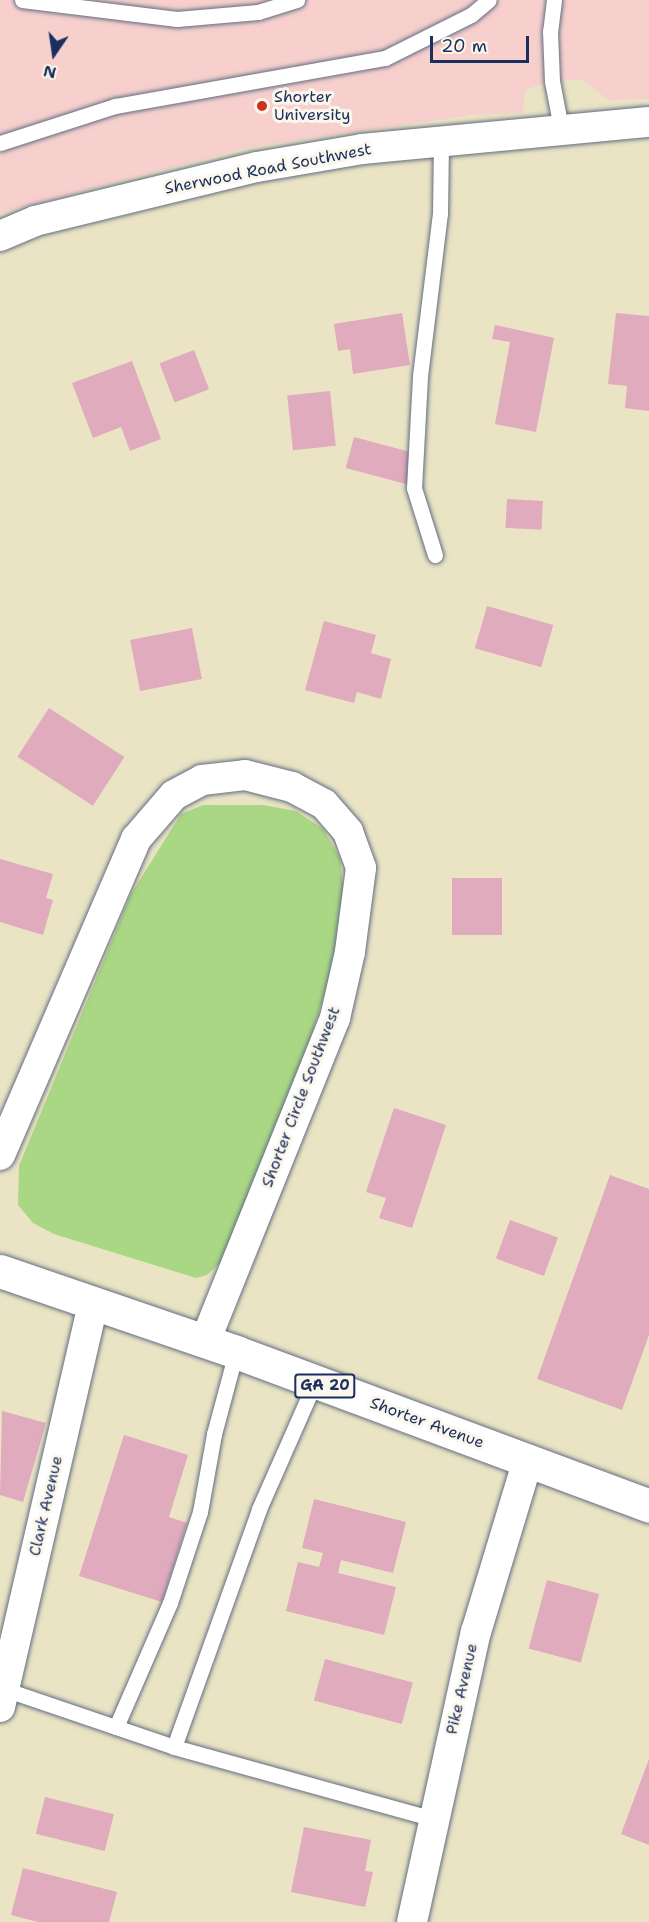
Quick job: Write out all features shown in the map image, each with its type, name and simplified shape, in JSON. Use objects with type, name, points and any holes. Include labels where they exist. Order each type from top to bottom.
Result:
[{"type":"main road","name":"Shorter Avenue","points":[[0,1271],[93,1305],[236,1352],[649,1506]]},
{"type":"street","name":"Sherwood Road Southwest","points":[[0,236],[35,221],[257,167],[362,149],[441,144],[561,128],[649,122]]},
{"type":"street","name":"Shorter Circle Southwest","points":[[0,1155],[136,839],[174,795],[202,780],[244,775],[292,787],[324,804],[348,832],[360,868],[345,974],[335,1018],[205,1341]]},
{"type":"street","name":"Clark Avenue","points":[[2,1698],[93,1305]]},
{"type":"street","name":"Pike Avenue","points":[[412,1922],[476,1632],[528,1460]]},
{"type":"lane","points":[[22,0],[177,19],[258,12],[297,0]]},
{"type":"lane","points":[[0,143],[115,106],[385,58],[471,15],[489,0]]},
{"type":"lane","points":[[554,0],[550,31],[552,81],[561,128]]},
{"type":"lane","points":[[435,555],[414,488],[420,376],[440,214],[441,144]]},
{"type":"lane","points":[[116,1728],[170,1603],[200,1512],[214,1434],[236,1352]]},
{"type":"lane","points":[[174,1747],[259,1509],[315,1382]]},
{"type":"lane","points":[[2,1698],[116,1728],[174,1747],[433,1819]]},
{"type":"shaded area","name":"Shorter University","points":[[0,0],[649,0],[649,99],[608,100],[583,80],[552,81],[525,90],[523,113],[473,115],[245,148],[0,213]]},
{"type":"green space","points":[[203,805],[263,805],[296,811],[323,829],[340,858],[344,894],[343,936],[301,1068],[222,1261],[207,1275],[196,1278],[54,1234],[33,1223],[18,1205],[19,1166],[131,894],[181,814]]},
{"type":"building","points":[[402,313],[410,365],[353,374],[350,349],[338,351],[334,324]]},
{"type":"building","points":[[616,313],[649,316],[649,411],[625,408],[627,386],[608,384]]},
{"type":"building","points":[[495,325],[554,338],[536,432],[495,424],[510,342],[492,339]]},
{"type":"building","points":[[194,350],[209,389],[175,402],[159,363]]},
{"type":"building","points":[[132,361],[161,439],[130,451],[121,427],[93,438],[72,383]]},
{"type":"building","points":[[330,391],[336,446],[293,450],[287,395]]},
{"type":"building","points":[[354,437],[420,455],[411,486],[346,468]]},
{"type":"building","points":[[507,499],[543,501],[541,530],[505,528]]},
{"type":"building","points":[[487,606],[553,625],[541,667],[475,648]]},
{"type":"building","points":[[324,621],[376,635],[371,653],[391,659],[381,699],[357,692],[354,703],[305,690]]},
{"type":"building","points":[[192,628],[202,679],[140,691],[130,640]]},
{"type":"building","points":[[49,708],[124,757],[93,806],[17,757]]},
{"type":"building","points":[[0,859],[53,874],[46,898],[53,900],[43,935],[0,922]]},
{"type":"building","points":[[452,878],[502,878],[502,935],[452,935]]},
{"type":"building","points":[[394,1108],[446,1125],[412,1228],[379,1218],[386,1198],[366,1192]]},
{"type":"building","points":[[610,1175],[649,1189],[649,1335],[622,1410],[537,1379]]},
{"type":"building","points":[[510,1220],[558,1237],[544,1276],[496,1259]]},
{"type":"building","points":[[2,1411],[46,1423],[23,1502],[0,1495]]},
{"type":"building","points":[[124,1435],[188,1455],[169,1517],[187,1523],[162,1602],[79,1576]]},
{"type":"building","points":[[314,1499],[406,1522],[393,1573],[341,1560],[338,1573],[396,1587],[384,1635],[286,1611],[298,1562],[319,1567],[323,1553],[302,1548]]},
{"type":"building","points":[[547,1580],[599,1594],[581,1663],[529,1649]]},
{"type":"building","points":[[325,1659],[413,1683],[402,1724],[314,1701]]},
{"type":"building","points":[[649,1759],[649,1845],[621,1834]]},
{"type":"building","points":[[45,1797],[114,1814],[105,1851],[36,1834]]},
{"type":"building","points":[[304,1827],[371,1840],[365,1871],[373,1872],[365,1907],[291,1892]]},
{"type":"building","points":[[23,1868],[117,1892],[109,1922],[38,1922],[11,1915]]},
{"type":"place","name":"Shorter University","points":[[262,106]]}]
